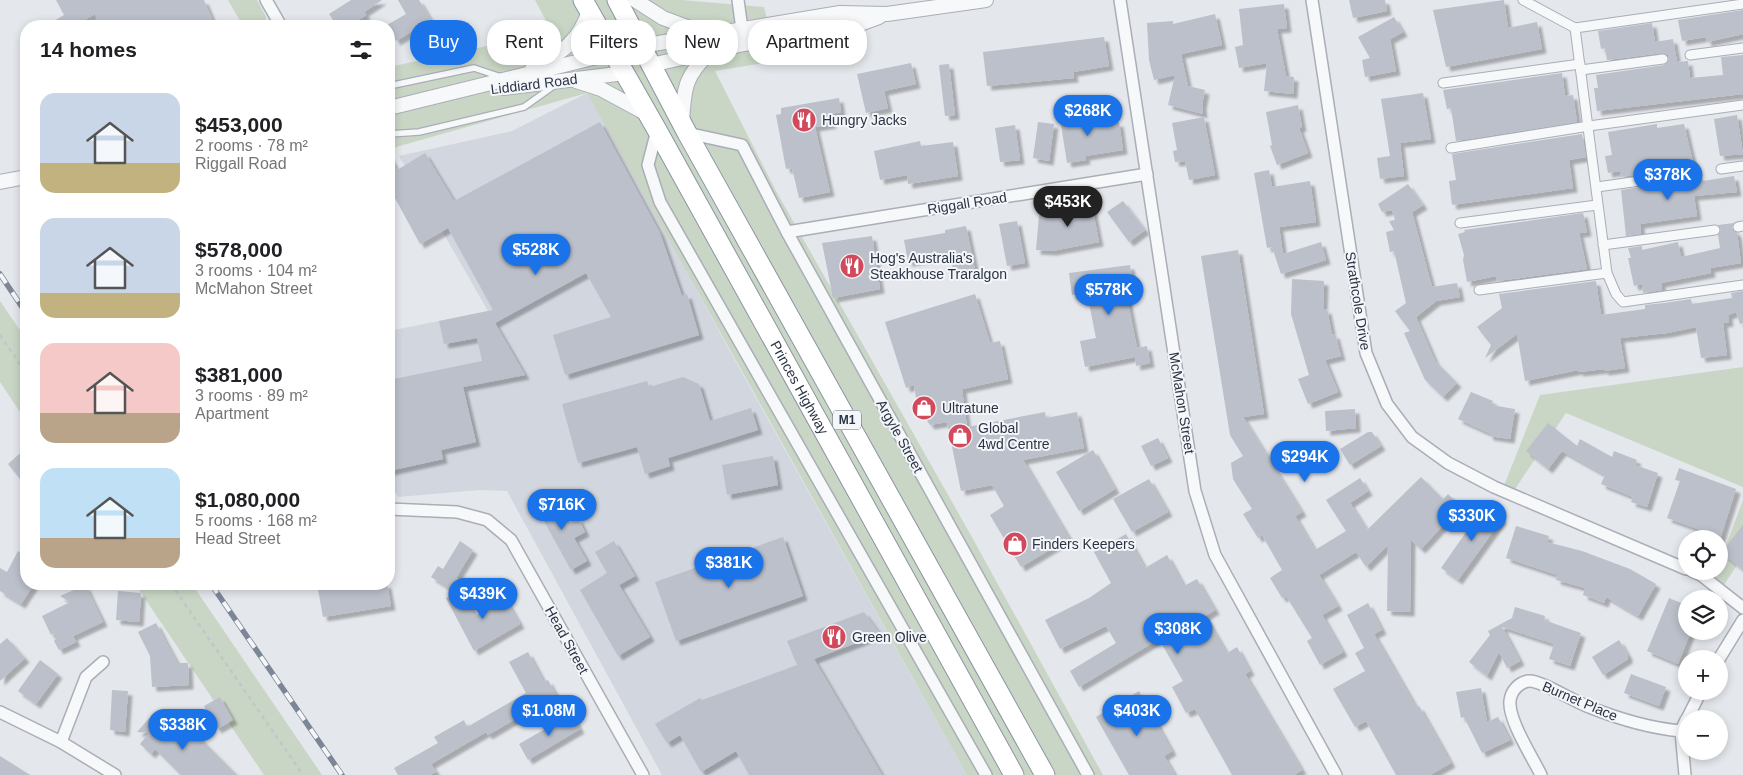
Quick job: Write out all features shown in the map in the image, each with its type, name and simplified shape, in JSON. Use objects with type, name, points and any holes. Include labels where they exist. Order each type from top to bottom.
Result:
[{"type":"highway","name":"Princes Highway","points":[[617,0],[627,20]]},
{"type":"highway","name":"Princes Highway","points":[[584,3],[594,20]]},
{"type":"highway","name":"Princes Highway","points":[[620,65],[1014,775]]},
{"type":"highway","name":"Princes Highway","points":[[651,65],[684,128],[1045,775]]},
{"type":"highway","points":[[625,73],[651,65]]},
{"type":"street","points":[[266,0],[278,20]]},
{"type":"street","points":[[635,0],[669,20]]},
{"type":"street","points":[[738,0],[744,44]]},
{"type":"street","points":[[738,29],[840,13],[887,14],[986,0]]},
{"type":"street","name":"McMahon Street","points":[[1120,0],[1195,491],[1203,520],[1215,555],[1336,775]]},
{"type":"street","name":"Strathcole Drive","points":[[1312,0],[1366,353],[1386,404],[1412,437],[1448,463],[1494,486],[1678,566]]},
{"type":"street","points":[[1524,0],[1575,28],[1743,4]]},
{"type":"street","points":[[511,79],[574,42],[584,27],[584,3]]},
{"type":"street","points":[[738,45],[844,30],[887,14]]},
{"type":"street","points":[[1575,28],[1607,273],[1616,294],[1623,302],[1743,285]]},
{"type":"street","points":[[1690,56],[1743,48]]},
{"type":"street","points":[[1443,83],[1663,59]]},
{"type":"street","name":"Liddiard Road","points":[[395,107],[571,63]]},
{"type":"street","points":[[684,128],[683,95],[692,68],[695,65]]},
{"type":"street","name":"Liddiard Road","points":[[444,96],[625,73]]},
{"type":"street","points":[[572,79],[600,89],[653,123],[648,165],[660,202],[986,775]]},
{"type":"street","points":[[1451,148],[1589,126],[1743,105]]},
{"type":"street","name":"Argyle Street","points":[[684,128],[742,145],[787,232],[1088,775]]},
{"type":"street","points":[[1721,169],[1743,166]]},
{"type":"street","points":[[1597,186],[1696,173]]},
{"type":"street","name":"Riggall Road","points":[[787,232],[1147,174]]},
{"type":"street","points":[[0,182],[20,178]]},
{"type":"street","points":[[1460,223],[1597,205]]},
{"type":"street","points":[[1603,245],[1715,230]]},
{"type":"street","points":[[1479,290],[1607,273]]},
{"type":"street","name":"Head Street","points":[[395,509],[457,512],[487,520],[510,540],[642,775]]},
{"type":"street","points":[[1707,580],[1743,608]]},
{"type":"street","points":[[1725,650],[1743,620]]},
{"type":"street","points":[[61,742],[86,677],[103,662]]},
{"type":"street","name":"Burnet Place","points":[[1541,775],[1514,718],[1510,703],[1512,692],[1519,684],[1525,682],[1531,681],[1544,684],[1571,699],[1631,722],[1657,729],[1678,731]]},
{"type":"street","points":[[0,712],[61,742],[115,775]]},
{"type":"street","points":[[1684,760],[1685,775]]},
{"type":"lane","points":[[395,85],[474,68],[511,79]]},
{"type":"lane","points":[[395,134],[420,132],[524,107],[553,88],[558,81]]},
{"type":"path","points":[[0,335],[20,364]]},
{"type":"path","points":[[175,590],[303,775]]},
{"type":"shaded area","points":[[587,93],[967,775],[662,775],[507,491],[479,490],[398,497],[395,491],[395,330],[488,311],[399,156],[512,131]]},
{"type":"green space","points":[[228,0],[257,0],[266,17],[266,20],[240,20]]},
{"type":"green space","points":[[535,0],[681,0],[764,7],[767,20],[748,20],[748,65],[752,65],[715,71],[776,191],[973,539],[1103,775],[967,775],[587,93],[395,147],[395,66],[410,62],[410,65],[477,65],[477,48],[487,46],[487,65],[561,65],[561,20],[546,20]]},
{"type":"green space","points":[[0,301],[20,330],[20,412],[0,382]]},
{"type":"green space","points":[[1743,367],[1743,487],[1566,413],[1513,492],[1503,488],[1540,395]]},
{"type":"green space","points":[[1743,500],[1743,556],[1728,579],[1728,540]]},
{"type":"green space","points":[[1712,580],[1727,580],[1722,588]]},
{"type":"green space","points":[[139,590],[196,590],[322,775],[264,775]]},
{"type":"building","points":[[56,0],[204,0],[212,20],[98,20],[95,14],[84,20],[55,20],[64,15]]},
{"type":"building","points":[[351,0],[382,0],[364,12],[366,15],[358,20],[333,20],[329,14]]},
{"type":"building","points":[[398,0],[419,0],[431,20],[410,20],[410,33],[396,41],[395,20],[406,14]]},
{"type":"building","points":[[1349,0],[1385,0],[1387,11],[1353,18]]},
{"type":"building","points":[[1504,0],[1508,28],[1537,22],[1542,49],[1446,67],[1433,10]]},
{"type":"building","points":[[1284,4],[1287,28],[1277,29],[1286,76],[1294,77],[1293,94],[1264,91],[1267,63],[1239,68],[1235,47],[1243,45],[1239,9]]},
{"type":"building","points":[[1743,10],[1743,34],[1707,42],[1706,37],[1682,41],[1678,20]]},
{"type":"building","points":[[1215,14],[1222,45],[1181,54],[1188,86],[1205,90],[1202,105],[1203,114],[1168,105],[1175,75],[1154,80],[1149,60],[1147,23],[1173,21],[1173,24]]},
{"type":"building","points":[[1394,17],[1403,32],[1390,39],[1396,71],[1365,77],[1362,60],[1370,58],[1358,37]]},
{"type":"building","points":[[1652,23],[1655,42],[1673,39],[1677,62],[1688,61],[1690,78],[1723,75],[1721,57],[1743,55],[1743,94],[1597,111],[1594,88],[1598,88],[1596,75],[1664,65],[1669,59],[1668,55],[1662,53],[1607,60],[1605,48],[1601,49],[1598,31]]},
{"type":"building","points":[[1104,37],[1109,66],[1073,72],[1074,78],[987,86],[983,52]]},
{"type":"building","points":[[911,63],[916,84],[884,91],[888,108],[866,113],[857,74]]},
{"type":"building","points":[[949,64],[955,115],[945,116],[939,65]]},
{"type":"building","points":[[1562,73],[1565,96],[1573,95],[1577,122],[1456,141],[1451,108],[1447,109],[1443,90]]},
{"type":"building","points":[[1423,93],[1431,139],[1400,143],[1404,176],[1380,179],[1377,158],[1390,156],[1381,99]]},
{"type":"building","points":[[839,98],[841,112],[830,114],[832,124],[815,127],[830,192],[799,198],[792,168],[786,169],[776,115],[781,114],[781,108]]},
{"type":"building","points":[[1298,105],[1302,127],[1299,128],[1308,153],[1277,165],[1270,146],[1272,145],[1266,112]]},
{"type":"building","points":[[1079,109],[1081,128],[1119,122],[1123,150],[1085,156],[1086,160],[1067,163],[1059,112]]},
{"type":"building","points":[[1737,115],[1743,154],[1720,156],[1714,119]]},
{"type":"building","points":[[1204,117],[1215,175],[1189,180],[1185,161],[1175,162],[1173,151],[1177,150],[1172,123]]},
{"type":"building","points":[[600,122],[660,233],[682,296],[687,294],[699,335],[565,375],[553,335],[611,317],[586,273],[495,323],[525,375],[463,387],[476,442],[441,450],[443,459],[395,470],[395,379],[482,361],[477,338],[444,344],[439,321],[493,310],[448,228],[420,244],[395,198],[395,166],[397,170],[425,153],[454,201]]},
{"type":"building","points":[[1038,122],[1054,124],[1049,161],[1033,158]]},
{"type":"building","points":[[1657,124],[1657,128],[1684,124],[1694,167],[1620,177],[1620,171],[1608,173],[1605,156],[1612,155],[1608,132]]},
{"type":"building","points":[[1015,125],[1020,160],[1000,162],[995,128]]},
{"type":"building","points":[[1582,134],[1586,157],[1569,160],[1573,188],[1452,205],[1449,181],[1456,180],[1452,154]]},
{"type":"building","points":[[920,141],[921,146],[953,142],[958,176],[908,184],[907,175],[880,180],[874,151]]},
{"type":"building","points":[[1269,170],[1272,187],[1310,181],[1316,222],[1279,227],[1283,254],[1321,242],[1326,260],[1281,274],[1272,247],[1267,248],[1254,173]]},
{"type":"building","points":[[1734,176],[1737,192],[1694,196],[1697,216],[1640,224],[1641,234],[1626,236],[1621,190],[1702,177],[1703,181]]},
{"type":"building","points":[[1408,184],[1423,205],[1412,212],[1432,287],[1457,283],[1460,297],[1436,301],[1416,317],[1435,361],[1457,383],[1443,397],[1425,380],[1404,333],[1410,331],[1395,311],[1406,303],[1394,251],[1390,252],[1386,232],[1394,230],[1389,221],[1395,220],[1392,210],[1382,212],[1378,204]]},
{"type":"building","points":[[1091,201],[1099,242],[1052,251],[1036,250],[1039,215],[1064,217],[1062,206]]},
{"type":"building","points":[[1123,201],[1145,230],[1129,242],[1107,212]]},
{"type":"building","points":[[1583,213],[1587,232],[1579,233],[1587,269],[1497,281],[1496,276],[1467,282],[1463,260],[1464,255],[1458,234],[1465,232],[1464,230]]},
{"type":"building","points":[[1017,221],[1025,263],[1007,266],[999,224]]},
{"type":"building","points":[[1734,223],[1732,228],[1737,233],[1741,263],[1710,268],[1711,273],[1661,283],[1662,290],[1643,293],[1642,284],[1634,286],[1628,258],[1631,258],[1628,248],[1642,246],[1642,250],[1678,242],[1681,257],[1720,248],[1718,235],[1721,230],[1718,225]]},
{"type":"building","points":[[966,226],[975,270],[954,274],[950,255],[908,262],[904,240],[945,233],[945,230]]},
{"type":"building","name":"Hog's Australia's Steakhouse Traralgon","points":[[872,236],[880,289],[833,298],[822,243]]},
{"type":"building","points":[[1238,250],[1264,414],[1243,417],[1302,512],[1295,516],[1315,550],[1346,531],[1326,500],[1360,478],[1368,491],[1350,503],[1367,530],[1421,477],[1443,499],[1448,494],[1461,506],[1421,549],[1411,540],[1410,612],[1387,611],[1388,545],[1366,567],[1356,552],[1319,575],[1338,606],[1322,615],[1343,652],[1320,665],[1307,641],[1312,638],[1286,596],[1282,598],[1270,578],[1282,570],[1262,535],[1258,538],[1243,514],[1252,509],[1233,479],[1231,463],[1243,456],[1230,435],[1201,256]]},
{"type":"building","points":[[1130,265],[1133,286],[1125,287],[1137,348],[1147,346],[1150,363],[1136,366],[1135,357],[1085,367],[1080,341],[1096,338],[1087,293],[1072,295],[1069,273]]},
{"type":"building","points":[[1292,279],[1324,281],[1323,310],[1327,309],[1332,335],[1335,334],[1341,356],[1325,360],[1338,392],[1308,404],[1298,379],[1309,375],[1291,314]]},
{"type":"building","points":[[1596,281],[1601,315],[1645,309],[1645,305],[1691,299],[1692,304],[1732,298],[1731,293],[1743,291],[1743,323],[1740,324],[1736,312],[1728,315],[1729,322],[1723,323],[1727,355],[1701,358],[1696,327],[1667,333],[1620,338],[1625,368],[1604,371],[1604,369],[1579,372],[1578,370],[1525,381],[1517,334],[1485,358],[1491,345],[1477,327],[1502,308],[1499,294]]},
{"type":"building","points":[[975,294],[990,343],[1000,341],[1008,379],[962,389],[967,427],[1045,412],[1046,418],[1077,412],[1084,448],[1023,460],[1069,538],[1021,567],[990,515],[1004,506],[992,485],[961,491],[947,422],[930,425],[917,405],[914,385],[906,388],[885,322]]},
{"type":"building","points":[[683,377],[699,384],[710,421],[751,408],[758,430],[668,458],[670,466],[645,474],[637,447],[578,463],[562,404],[647,381],[649,387]]},
{"type":"building","points":[[1471,392],[1493,401],[1491,405],[1515,409],[1510,439],[1489,436],[1489,433],[1458,419]]},
{"type":"building","points":[[1355,409],[1356,428],[1326,431],[1325,411]]},
{"type":"building","points":[[1548,423],[1577,446],[1580,439],[1612,457],[1614,451],[1637,460],[1635,465],[1658,473],[1647,507],[1631,502],[1633,497],[1601,484],[1605,475],[1562,451],[1548,469],[1526,451]]},
{"type":"building","points":[[1368,432],[1372,432],[1381,446],[1350,465],[1340,449]]},
{"type":"building","points":[[1158,438],[1168,458],[1151,466],[1141,446]]},
{"type":"building","points":[[1093,450],[1115,489],[1079,511],[1056,472]]},
{"type":"building","points":[[20,453],[20,479],[8,464]]},
{"type":"building","points":[[773,456],[778,485],[727,495],[722,465]]},
{"type":"building","points":[[1679,468],[1736,489],[1723,530],[1701,530],[1667,518],[1680,481],[1675,480]]},
{"type":"building","points":[[1149,479],[1168,512],[1132,532],[1113,499]]},
{"type":"building","points":[[551,494],[568,524],[578,518],[585,532],[574,538],[587,561],[571,570],[534,503]]},
{"type":"building","points":[[1487,502],[1502,519],[1458,580],[1441,568]]},
{"type":"building","points":[[1743,525],[1743,570],[1728,558],[1728,544]]},
{"type":"building","points":[[1516,526],[1549,536],[1547,542],[1582,551],[1630,569],[1656,584],[1638,616],[1606,597],[1604,603],[1583,595],[1585,588],[1556,580],[1557,575],[1506,558]]},
{"type":"building","points":[[1126,534],[1145,568],[1167,555],[1184,586],[1197,579],[1215,610],[1205,616],[1227,653],[1237,647],[1250,671],[1245,674],[1302,770],[1294,775],[1232,775],[1195,709],[1186,713],[1172,687],[1183,681],[1159,639],[1079,687],[1070,671],[1116,643],[1106,626],[1060,649],[1045,620],[1089,598],[1111,583],[1094,552]]},
{"type":"building","points":[[783,537],[803,596],[676,641],[655,582]]},
{"type":"building","points":[[460,541],[473,550],[456,578],[460,580],[454,591],[431,577],[438,566],[443,569]]},
{"type":"building","points":[[614,541],[635,576],[619,585],[650,637],[618,656],[580,590],[607,573],[595,552]]},
{"type":"building","points":[[18,551],[20,552],[20,590],[30,590],[21,604],[0,591],[0,568],[7,572]]},
{"type":"building","points":[[74,590],[87,590],[103,622],[73,636],[76,642],[59,650],[54,641],[57,637],[53,633],[51,635],[42,616],[70,602],[60,596]]},
{"type":"building","points":[[318,590],[388,590],[391,606],[323,617]]},
{"type":"building","points":[[461,590],[475,616],[505,598],[520,624],[474,651],[446,598]]},
{"type":"building","points":[[118,591],[141,593],[139,622],[116,620]]},
{"type":"building","points":[[1669,598],[1678,602],[1678,640],[1687,640],[1684,650],[1678,650],[1678,664],[1647,651]]},
{"type":"building","points":[[1368,603],[1382,630],[1374,634],[1416,707],[1419,706],[1451,763],[1430,775],[1396,775],[1366,721],[1355,727],[1333,689],[1365,671],[1355,653],[1364,648],[1347,615]]},
{"type":"building","points":[[1515,607],[1545,616],[1544,620],[1581,633],[1570,666],[1549,659],[1554,644],[1502,627],[1520,661],[1507,668],[1499,652],[1487,676],[1469,662],[1490,635],[1488,631],[1512,618]]},
{"type":"building","points":[[864,612],[880,634],[814,659],[882,775],[749,775],[736,751],[701,772],[680,735],[667,743],[655,724],[700,698],[702,700],[797,665],[787,641]]},
{"type":"building","points":[[156,623],[177,663],[188,663],[189,685],[152,687],[150,656],[138,632]]},
{"type":"building","points":[[7,638],[25,658],[0,681],[0,644]]},
{"type":"building","points":[[1619,640],[1628,655],[1628,659],[1603,675],[1592,657]]},
{"type":"building","points":[[528,652],[544,682],[548,680],[556,695],[488,735],[486,732],[431,764],[436,772],[430,775],[398,775],[394,768],[438,743],[434,737],[464,720],[467,727],[526,693],[509,662]]},
{"type":"building","points":[[40,660],[58,674],[36,704],[18,691]]},
{"type":"building","points":[[1631,674],[1666,687],[1659,706],[1624,693]]},
{"type":"building","points":[[1481,688],[1487,722],[1498,717],[1510,740],[1482,753],[1464,717],[1461,718],[1456,692]]},
{"type":"building","points":[[112,690],[128,691],[125,732],[110,730]]},
{"type":"building","points":[[1139,691],[1172,751],[1164,756],[1175,775],[1129,775],[1096,717]]},
{"type":"building","points":[[220,697],[233,720],[217,729],[204,706]]},
{"type":"building","points":[[571,714],[580,729],[528,760],[519,744]]},
{"type":"building","points":[[152,715],[184,742],[194,732],[237,775],[181,775],[155,749],[151,754],[140,744],[149,733],[137,732]]},
{"type":"building","points":[[0,756],[30,775],[0,775]]},
{"type":"railway","points":[[0,274],[20,304]]},
{"type":"railway","points":[[215,590],[342,775]]},
{"type":"place","name":"Hungry Jacks","points":[[804,120]]},
{"type":"place","name":"Hog's Australia's Steakhouse Traralgon","points":[[852,266]]},
{"type":"place","name":"Ultratune","points":[[924,408]]},
{"type":"place","name":"Global 4wd Centre","points":[[960,436]]},
{"type":"place","name":"Finders Keepers","points":[[1015,544]]},
{"type":"place","name":"Green Olive","points":[[834,637]]}]
